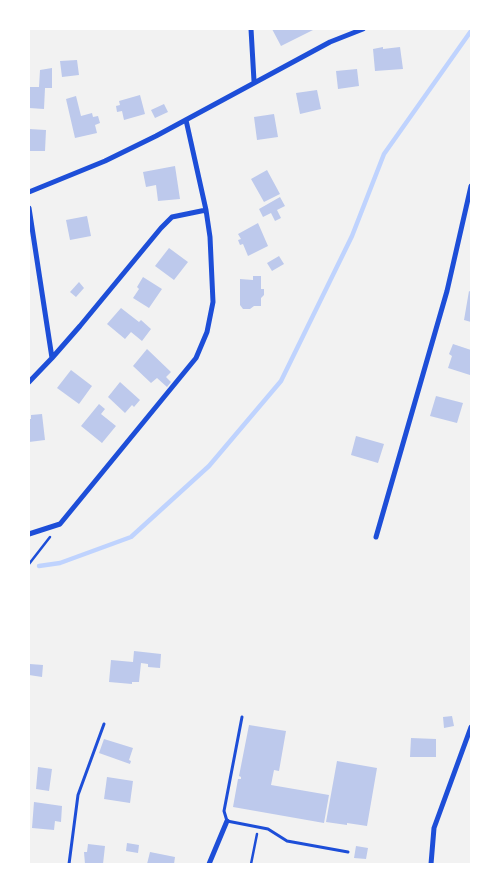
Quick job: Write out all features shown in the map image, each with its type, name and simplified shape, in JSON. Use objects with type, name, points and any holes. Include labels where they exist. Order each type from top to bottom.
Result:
[{"type":"street","points":[[251,29],[254,82]]},
{"type":"street","points":[[29,192],[105,161],[186,120],[330,42],[363,29]]},
{"type":"street","points":[[29,534],[60,524],[196,358],[207,332],[213,302],[210,237],[206,210],[186,120]]},
{"type":"street","points":[[376,537],[447,290],[471,186]]},
{"type":"street","points":[[29,208],[52,358]]},
{"type":"street","points":[[29,382],[80,326],[172,217],[206,210]]},
{"type":"street","points":[[431,864],[434,828],[471,728]]},
{"type":"street","points":[[209,864],[227,821]]},
{"type":"lane","points":[[242,717],[224,812],[227,821],[268,829],[287,841],[348,852]]},
{"type":"lane","points":[[69,864],[78,795],[104,724]]},
{"type":"path","points":[[29,564],[60,524]]},
{"type":"path","points":[[251,864],[259,827]]},
{"type":"building","points":[[272,29],[315,29],[281,46]]},
{"type":"building","points":[[383,47],[383,49],[400,47],[403,69],[375,71],[373,49]]},
{"type":"building","points":[[77,60],[79,75],[62,77],[60,61]]},
{"type":"building","points":[[52,68],[52,88],[45,88],[44,109],[29,108],[29,87],[39,87],[40,70]]},
{"type":"building","points":[[357,69],[359,86],[338,89],[336,71]]},
{"type":"building","points":[[317,90],[321,109],[300,114],[296,93]]},
{"type":"building","points":[[140,95],[145,114],[124,120],[122,111],[117,112],[116,106],[120,105],[119,101]]},
{"type":"building","points":[[76,96],[81,116],[92,113],[93,117],[98,116],[100,123],[95,125],[97,133],[75,138],[66,99]]},
{"type":"building","points":[[164,104],[168,112],[155,118],[151,110]]},
{"type":"building","points":[[274,114],[278,137],[257,140],[254,117]]},
{"type":"building","points":[[29,129],[46,130],[45,151],[29,151]]},
{"type":"building","points":[[175,166],[180,199],[158,201],[156,185],[146,187],[143,172]]},
{"type":"building","points":[[267,170],[280,194],[264,202],[251,179]]},
{"type":"building","points":[[280,197],[285,206],[277,210],[281,218],[275,221],[271,213],[263,217],[259,209]]},
{"type":"building","points":[[87,216],[91,236],[70,240],[66,220]]},
{"type":"building","points":[[258,223],[268,246],[248,256],[243,244],[240,245],[238,240],[241,239],[238,234]]},
{"type":"building","points":[[169,248],[188,262],[174,280],[155,266]]},
{"type":"building","points":[[279,256],[284,264],[272,271],[267,263]]},
{"type":"building","points":[[253,276],[261,276],[261,289],[264,289],[264,295],[261,298],[261,306],[243,309],[240,305],[240,279],[253,280]]},
{"type":"building","points":[[143,277],[162,289],[149,308],[133,298],[139,289],[137,287]]},
{"type":"building","points":[[79,282],[84,288],[76,297],[70,292]]},
{"type":"building","points":[[469,291],[471,292],[471,322],[464,320]]},
{"type":"building","points":[[121,308],[139,322],[141,320],[151,329],[142,341],[131,332],[125,339],[107,324]]},
{"type":"building","points":[[453,344],[471,350],[470,375],[448,368],[452,356],[449,354]]},
{"type":"building","points":[[147,349],[171,372],[166,377],[171,382],[167,387],[157,378],[151,383],[133,366]]},
{"type":"building","points":[[71,370],[92,386],[79,404],[57,388]]},
{"type":"building","points":[[120,382],[140,400],[125,413],[108,397]]},
{"type":"building","points":[[436,396],[463,403],[457,423],[430,416]]},
{"type":"building","points":[[99,404],[105,409],[101,414],[116,426],[102,443],[81,426]]},
{"type":"building","points":[[42,414],[45,440],[29,442],[29,419],[31,419],[31,415]]},
{"type":"building","points":[[356,436],[384,444],[378,463],[351,455]]},
{"type":"building","points":[[134,651],[161,654],[160,668],[148,667],[148,664],[141,663],[139,682],[132,682],[132,684],[109,682],[111,660],[133,662]]},
{"type":"building","points":[[30,664],[43,665],[42,677],[29,675]]},
{"type":"building","points":[[452,716],[454,726],[444,728],[443,717]]},
{"type":"building","points":[[249,725],[286,731],[279,771],[274,770],[271,785],[329,795],[324,823],[233,807],[238,779],[241,779],[239,776]]},
{"type":"building","points":[[411,738],[436,739],[436,757],[410,757]]},
{"type":"building","points":[[104,739],[133,748],[129,760],[131,761],[130,764],[99,753]]},
{"type":"building","points":[[337,761],[377,768],[367,826],[326,822]]},
{"type":"building","points":[[38,767],[52,769],[49,791],[36,789]]},
{"type":"building","points":[[107,777],[133,781],[130,803],[104,799]]},
{"type":"building","points":[[34,802],[62,806],[61,822],[55,821],[54,830],[32,828]]},
{"type":"building","points":[[127,843],[139,845],[138,853],[126,851]]},
{"type":"building","points":[[88,844],[105,846],[103,864],[85,864],[84,852],[87,852]]},
{"type":"building","points":[[356,846],[368,848],[366,859],[354,858]]},
{"type":"building","points":[[150,852],[175,857],[174,864],[147,864]]},
{"type":"waterway","points":[[39,566],[60,563],[131,537],[209,466],[281,381],[352,236],[384,154],[471,31]]}]
